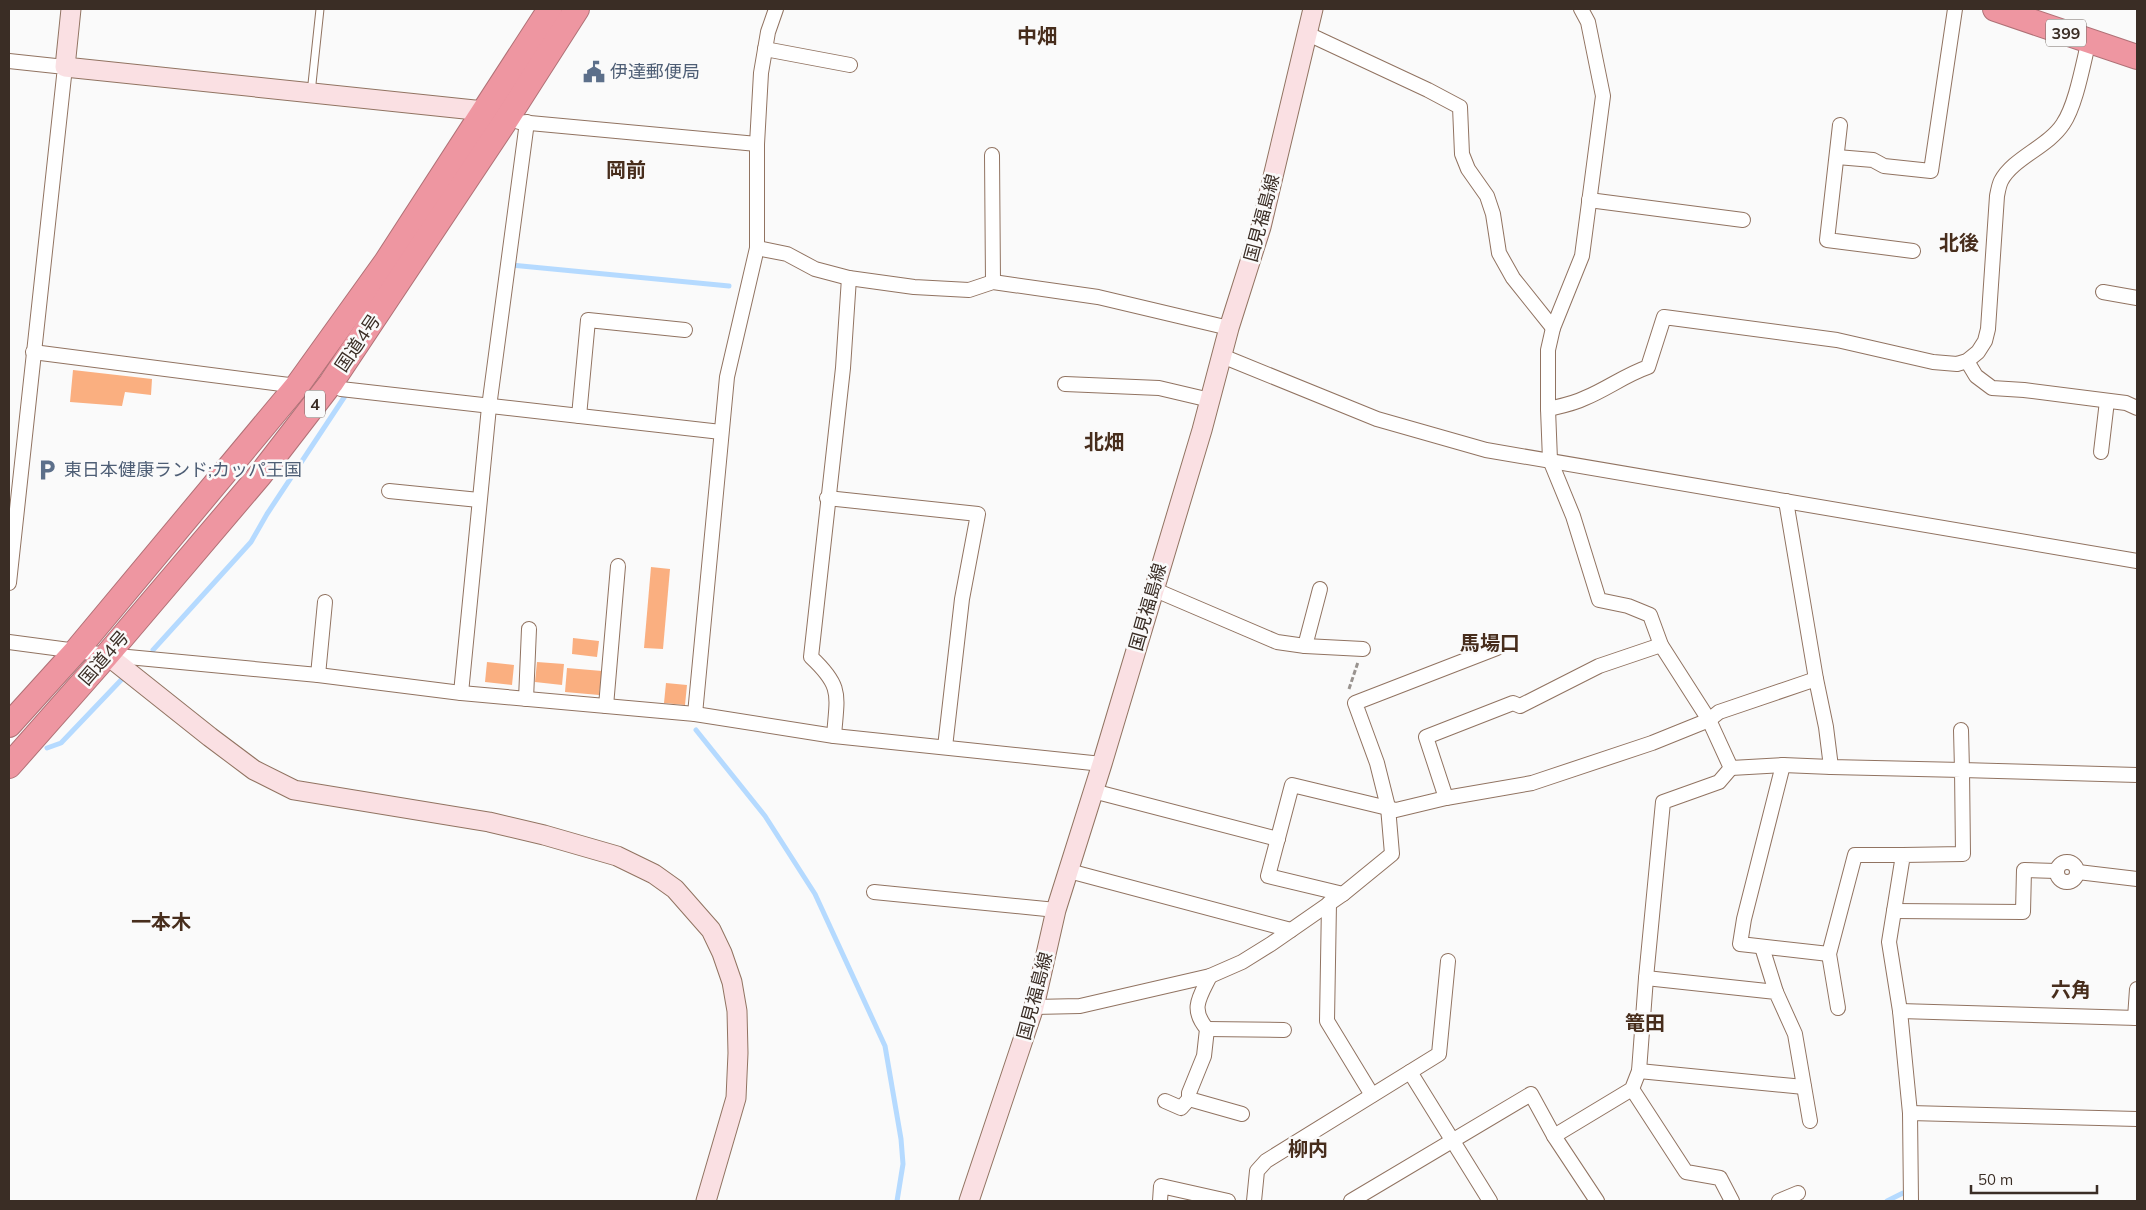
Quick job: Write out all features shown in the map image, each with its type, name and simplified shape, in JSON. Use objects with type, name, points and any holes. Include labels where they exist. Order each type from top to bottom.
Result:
[{"type":"highway","name":"国道4号","points":[[9,725],[76,651],[297,386],[386,262],[550,9]]},
{"type":"highway","name":"国道4号","points":[[9,766],[107,655],[260,475],[331,383],[516,121],[577,9]]},
{"type":"highway","name":"399","points":[[1995,9],[2137,57]]},
{"type":"street","points":[[9,583],[71,9]]},
{"type":"street","points":[[695,714],[727,377],[757,248],[761,72],[776,9]]},
{"type":"street","name":"国見福島線","points":[[969,1201],[1034,1007],[1056,910],[1102,764],[1210,400],[1229,328],[1261,227],[1313,9]]},
{"type":"street","points":[[1581,9],[1588,22],[1603,96],[1582,256],[1553,328],[1548,350],[1550,460],[1573,516],[1599,600],[1628,606],[1650,615],[1661,645],[1709,720],[1731,768]]},
{"type":"street","points":[[1837,158],[1873,160],[1884,166],[1931,171],[1955,9]]},
{"type":"street","points":[[1308,34],[1428,90],[1460,108],[1462,154],[1468,169],[1487,196],[1493,214],[1499,253],[1512,278],[1553,328]]},
{"type":"street","points":[[1548,409],[1568,405],[1586,398],[1630,373],[1648,367],[1664,317],[1837,340],[1933,362],[1957,364],[1967,361],[1978,352],[1985,341],[1988,329],[1997,196],[2001,181],[2009,171],[2056,133],[2064,124],[2070,111],[2089,40]]},
{"type":"street","points":[[765,49],[850,66]]},
{"type":"street","points":[[9,61],[484,111]]},
{"type":"street","points":[[461,693],[479,500],[491,409],[516,121],[758,144]]},
{"type":"street","points":[[1840,126],[1827,240],[1913,251]]},
{"type":"street","points":[[992,155],[993,282]]},
{"type":"street","points":[[1589,200],[1743,220]]},
{"type":"street","points":[[757,248],[787,254],[815,269],[849,278],[914,287],[969,290],[993,282],[1098,297],[1229,328]]},
{"type":"street","points":[[834,736],[837,693],[826,672],[811,657],[827,498],[843,368],[849,278]]},
{"type":"street","points":[[2103,292],[2137,298]]},
{"type":"street","points":[[579,416],[588,320],[685,330]]},
{"type":"street","points":[[33,352],[297,386]]},
{"type":"street","points":[[1222,356],[1377,419],[1486,450],[2137,561]]},
{"type":"street","points":[[1967,361],[1976,376],[1992,388],[2024,390],[2126,403],[2137,408]]},
{"type":"street","points":[[331,383],[341,389],[491,409],[579,416],[721,432]]},
{"type":"street","points":[[1065,384],[1159,388],[1210,400]]},
{"type":"street","points":[[2101,452],[2107,401]]},
{"type":"street","points":[[389,491],[479,500]]},
{"type":"street","points":[[827,498],[978,514],[962,599],[946,747]]},
{"type":"street","points":[[1786,501],[1826,727],[1831,767]]},
{"type":"street","points":[[606,706],[618,566]]},
{"type":"street","points":[[1153,589],[1276,642],[1305,646],[1362,649]]},
{"type":"street","points":[[1305,646],[1320,589]]},
{"type":"street","points":[[318,675],[325,602]]},
{"type":"street","points":[[526,699],[529,629]]},
{"type":"street","points":[[9,642],[107,655],[318,675],[461,693],[695,714],[834,736],[1102,764]]},
{"type":"street","points":[[1446,798],[1426,737],[1513,703],[1520,706],[1599,666],[1661,645]]},
{"type":"street","points":[[1034,1007],[1080,1006],[1210,976],[1242,962],[1343,894],[1392,854],[1388,807],[1377,763],[1355,703],[1497,648]]},
{"type":"street","points":[[107,655],[254,770],[294,790],[488,822],[544,836],[617,856],[654,874],[675,888],[711,930],[727,968],[737,1011],[736,1098],[706,1201]]},
{"type":"street","points":[[1343,894],[1268,876],[1292,784],[1396,810],[1446,798],[1532,783],[1652,743],[1709,720],[1719,712],[1816,679]]},
{"type":"street","points":[[1838,1008],[1829,954],[1855,856],[1963,854],[1961,730]]},
{"type":"street","points":[[1783,765],[1744,919],[1740,944],[1829,954]]},
{"type":"street","points":[[1554,1136],[1632,1089],[1639,1072],[1663,802],[1719,782],[1731,768],[1783,765],[2137,775]]},
{"type":"street","points":[[1093,791],[1278,839]]},
{"type":"street","points":[[1903,856],[1889,942],[1900,1011],[1910,1112],[1911,1201]]},
{"type":"street","points":[[1894,911],[2023,912],[2024,870],[2056,871],[2064,861],[2071,862],[2076,866],[2078,872],[2137,878]]},
{"type":"street","points":[[1069,871],[1291,930]]},
{"type":"street","points":[[874,892],[1056,910]]},
{"type":"street","points":[[1330,903],[1327,1021],[1372,1095]]},
{"type":"street","points":[[1762,947],[1776,992],[1795,1034],[1810,1121]]},
{"type":"street","points":[[1254,1201],[1257,1171],[1266,1160],[1439,1054],[1448,961]]},
{"type":"street","points":[[1164,1102],[1181,1108],[1189,1099],[1189,1093],[1204,1056],[1207,1030],[1198,1019],[1198,1001],[1210,976]]},
{"type":"street","points":[[1646,978],[1776,992]]},
{"type":"street","points":[[1900,1011],[2136,1018],[2137,989]]},
{"type":"street","points":[[1207,1030],[1284,1030]]},
{"type":"street","points":[[1410,1072],[1490,1201]]},
{"type":"street","points":[[1639,1072],[1804,1087]]},
{"type":"street","points":[[1632,1089],[1686,1172],[1720,1178],[1732,1201]]},
{"type":"street","points":[[1351,1201],[1531,1094],[1554,1136],[1596,1201]]},
{"type":"street","points":[[1189,1099],[1242,1114]]},
{"type":"street","points":[[1910,1112],[2137,1119]]},
{"type":"street","points":[[1160,1201],[1161,1186],[1228,1201]]},
{"type":"street","points":[[1779,1201],[1798,1193]]},
{"type":"lane","points":[[311,93],[320,9]]},
{"type":"path","points":[[1355,703],[1349,690],[1362,649]]},
{"type":"building","points":[[73,370],[152,379],[151,395],[125,392],[122,406],[70,402]]},
{"type":"building","points":[[651,567],[670,569],[663,649],[644,648]]},
{"type":"building","points":[[573,638],[599,641],[597,657],[572,654]]},
{"type":"building","points":[[487,662],[514,665],[512,685],[485,682]]},
{"type":"building","points":[[537,662],[564,664],[562,685],[535,682]]},
{"type":"building","points":[[567,668],[602,671],[599,695],[565,692]]},
{"type":"building","points":[[666,683],[687,685],[685,705],[664,703]]},
{"type":"waterway","points":[[511,265],[729,286]]},
{"type":"waterway","points":[[153,650],[251,542],[267,514],[347,393],[349,393]]},
{"type":"waterway","points":[[47,748],[61,743],[123,678]]},
{"type":"waterway","points":[[696,730],[765,816],[815,894],[885,1046],[901,1139],[903,1164],[897,1201]]},
{"type":"waterway","points":[[1887,1201],[1903,1193]]},
{"type":"place","name":"伊達郵便局","points":[[594,72]]},
{"type":"place","name":"東日本健康ランド;カッパ王国","points":[[47,470]]},
{"type":"district","name":"中畑","points":[[1037,36]]},
{"type":"district","name":"岡前","points":[[626,170]]},
{"type":"district","name":"北後","points":[[1959,243]]},
{"type":"district","name":"北畑","points":[[1104,442]]},
{"type":"district","name":"馬場口","points":[[1490,643]]},
{"type":"district","name":"一本木","points":[[161,922]]},
{"type":"district","name":"六角","points":[[2071,990]]},
{"type":"district","name":"篭田","points":[[1645,1023]]},
{"type":"district","name":"柳内","points":[[1308,1149]]}]
